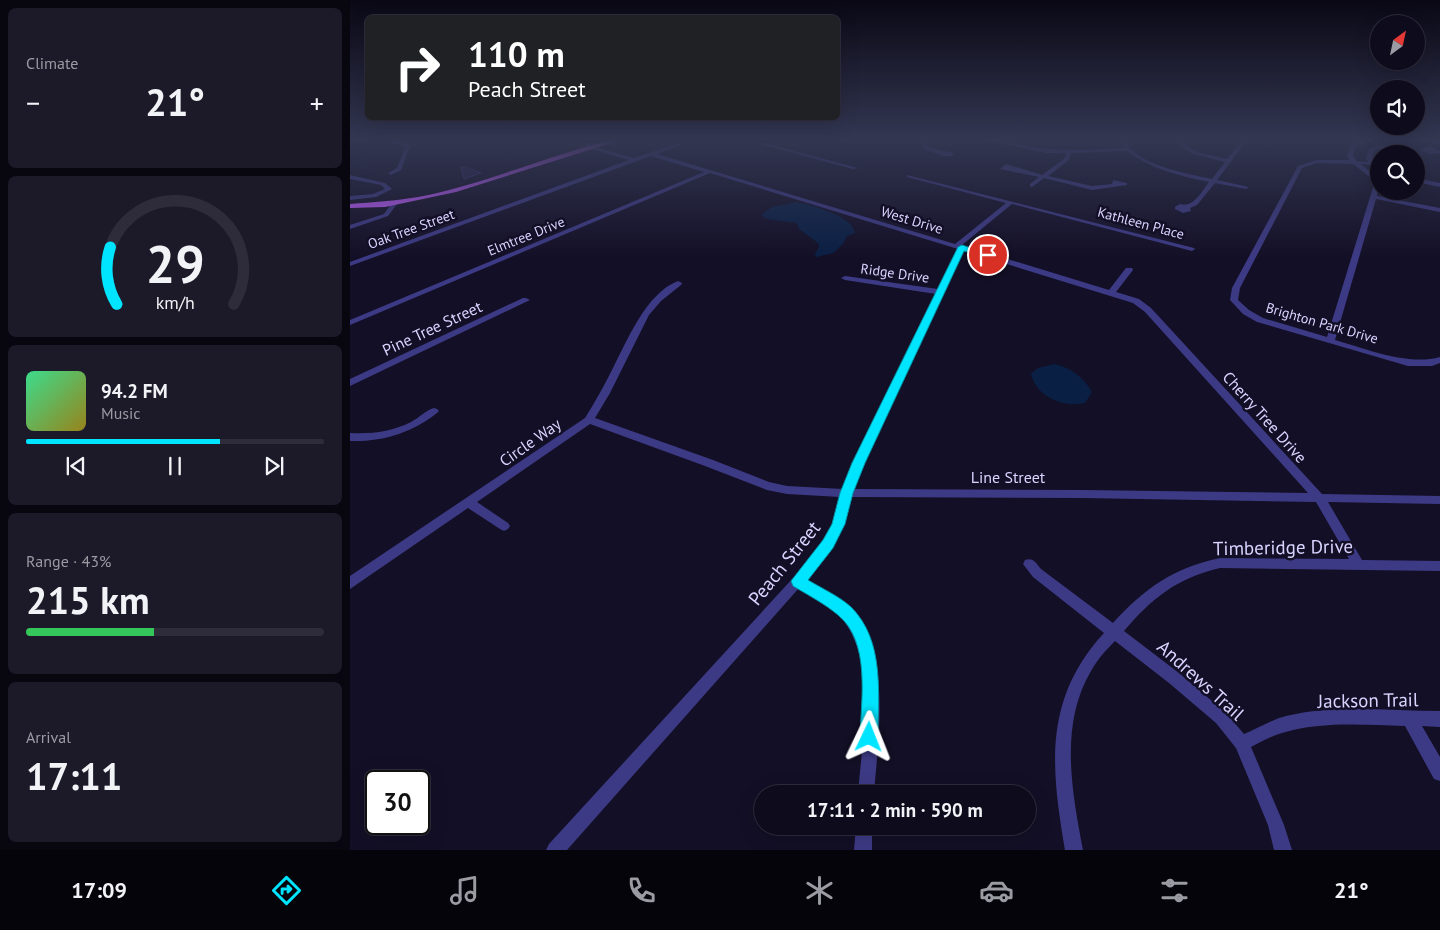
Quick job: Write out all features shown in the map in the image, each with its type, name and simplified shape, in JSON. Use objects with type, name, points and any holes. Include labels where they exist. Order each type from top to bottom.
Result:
[{"type":"main road","points":[[350,206],[394,204],[444,193],[489,179]]},
{"type":"street","points":[[350,198],[374,196],[389,189],[384,184],[358,179]]},
{"type":"street","name":"Oak Tree Street","points":[[350,264],[583,179]]},
{"type":"street","name":"Elmtree Drive","points":[[350,323],[693,179]]},
{"type":"street","name":"West Drive","points":[[736,179],[1112,292],[1136,301]]},
{"type":"street","name":"Kathleen Place","points":[[919,179],[1192,249]]},
{"type":"street","points":[[1032,186],[1041,179]]},
{"type":"street","points":[[1050,179],[1092,188],[1103,188],[1116,184]]},
{"type":"street","points":[[1209,179],[1246,187]]},
{"type":"street","name":"Brighton Park Drive","points":[[1294,179],[1236,288],[1234,300],[1239,306],[1260,320],[1408,362],[1437,364]]},
{"type":"street","points":[[1187,208],[1195,204],[1214,180]]},
{"type":"street","points":[[1425,182],[1440,185]]},
{"type":"street","points":[[1330,341],[1372,200]]},
{"type":"street","points":[[1388,200],[1440,210]]},
{"type":"street","points":[[959,247],[1011,202]]},
{"type":"street","points":[[351,226],[390,212],[394,204]]},
{"type":"street","name":"Peach Street","points":[[555,850],[798,581],[828,544],[839,524],[847,493],[858,463],[940,292],[959,247]]},
{"type":"street","points":[[1112,292],[1130,270]]},
{"type":"street","name":"Ridge Drive","points":[[846,278],[940,292]]},
{"type":"street","name":"Circle Way","points":[[350,583],[589,420],[605,393],[644,314],[658,299],[678,284]]},
{"type":"street","name":"Pine Tree Street","points":[[350,383],[526,300]]},
{"type":"street","name":"Cherry Tree Drive","points":[[1136,301],[1148,310],[1319,498],[1358,564]]},
{"type":"street","points":[[350,437],[369,438],[394,434],[405,430],[434,411]]},
{"type":"street","name":"Line Street","points":[[589,420],[767,486],[788,490],[847,493],[1073,494],[1440,500]]},
{"type":"street","points":[[469,503],[504,526]]},
{"type":"street","name":"Timberidge Drive","points":[[1074,850],[1061,764],[1065,721],[1074,689],[1085,666],[1137,606],[1160,586],[1174,576],[1205,566],[1242,562],[1440,566]]},
{"type":"street","name":"Andrews Trail","points":[[1029,564],[1037,573],[1174,678],[1221,718],[1241,743],[1276,825],[1283,850]]},
{"type":"street","points":[[798,581],[845,611],[856,626],[867,651],[872,683],[866,785]]},
{"type":"street","name":"Jackson Trail","points":[[1241,743],[1289,723],[1347,717],[1440,719]]},
{"type":"street","points":[[1410,719],[1440,773]]},
{"type":"street","points":[[863,850],[864,835]]},
{"type":"water","points":[[796,202],[831,212],[847,221],[853,227],[855,233],[847,236],[843,244],[833,253],[816,257],[815,254],[819,247],[818,243],[799,229],[797,223],[767,219],[761,215],[772,207]]},
{"type":"water","points":[[1054,364],[1071,370],[1085,382],[1092,392],[1085,403],[1068,404],[1060,402],[1045,395],[1039,389],[1031,374],[1038,368]]},
{"type":"route","points":[[869,737],[872,683],[867,651],[856,626],[845,611],[798,581],[828,544],[839,524],[847,493],[858,463],[962,247],[988,255]]}]
